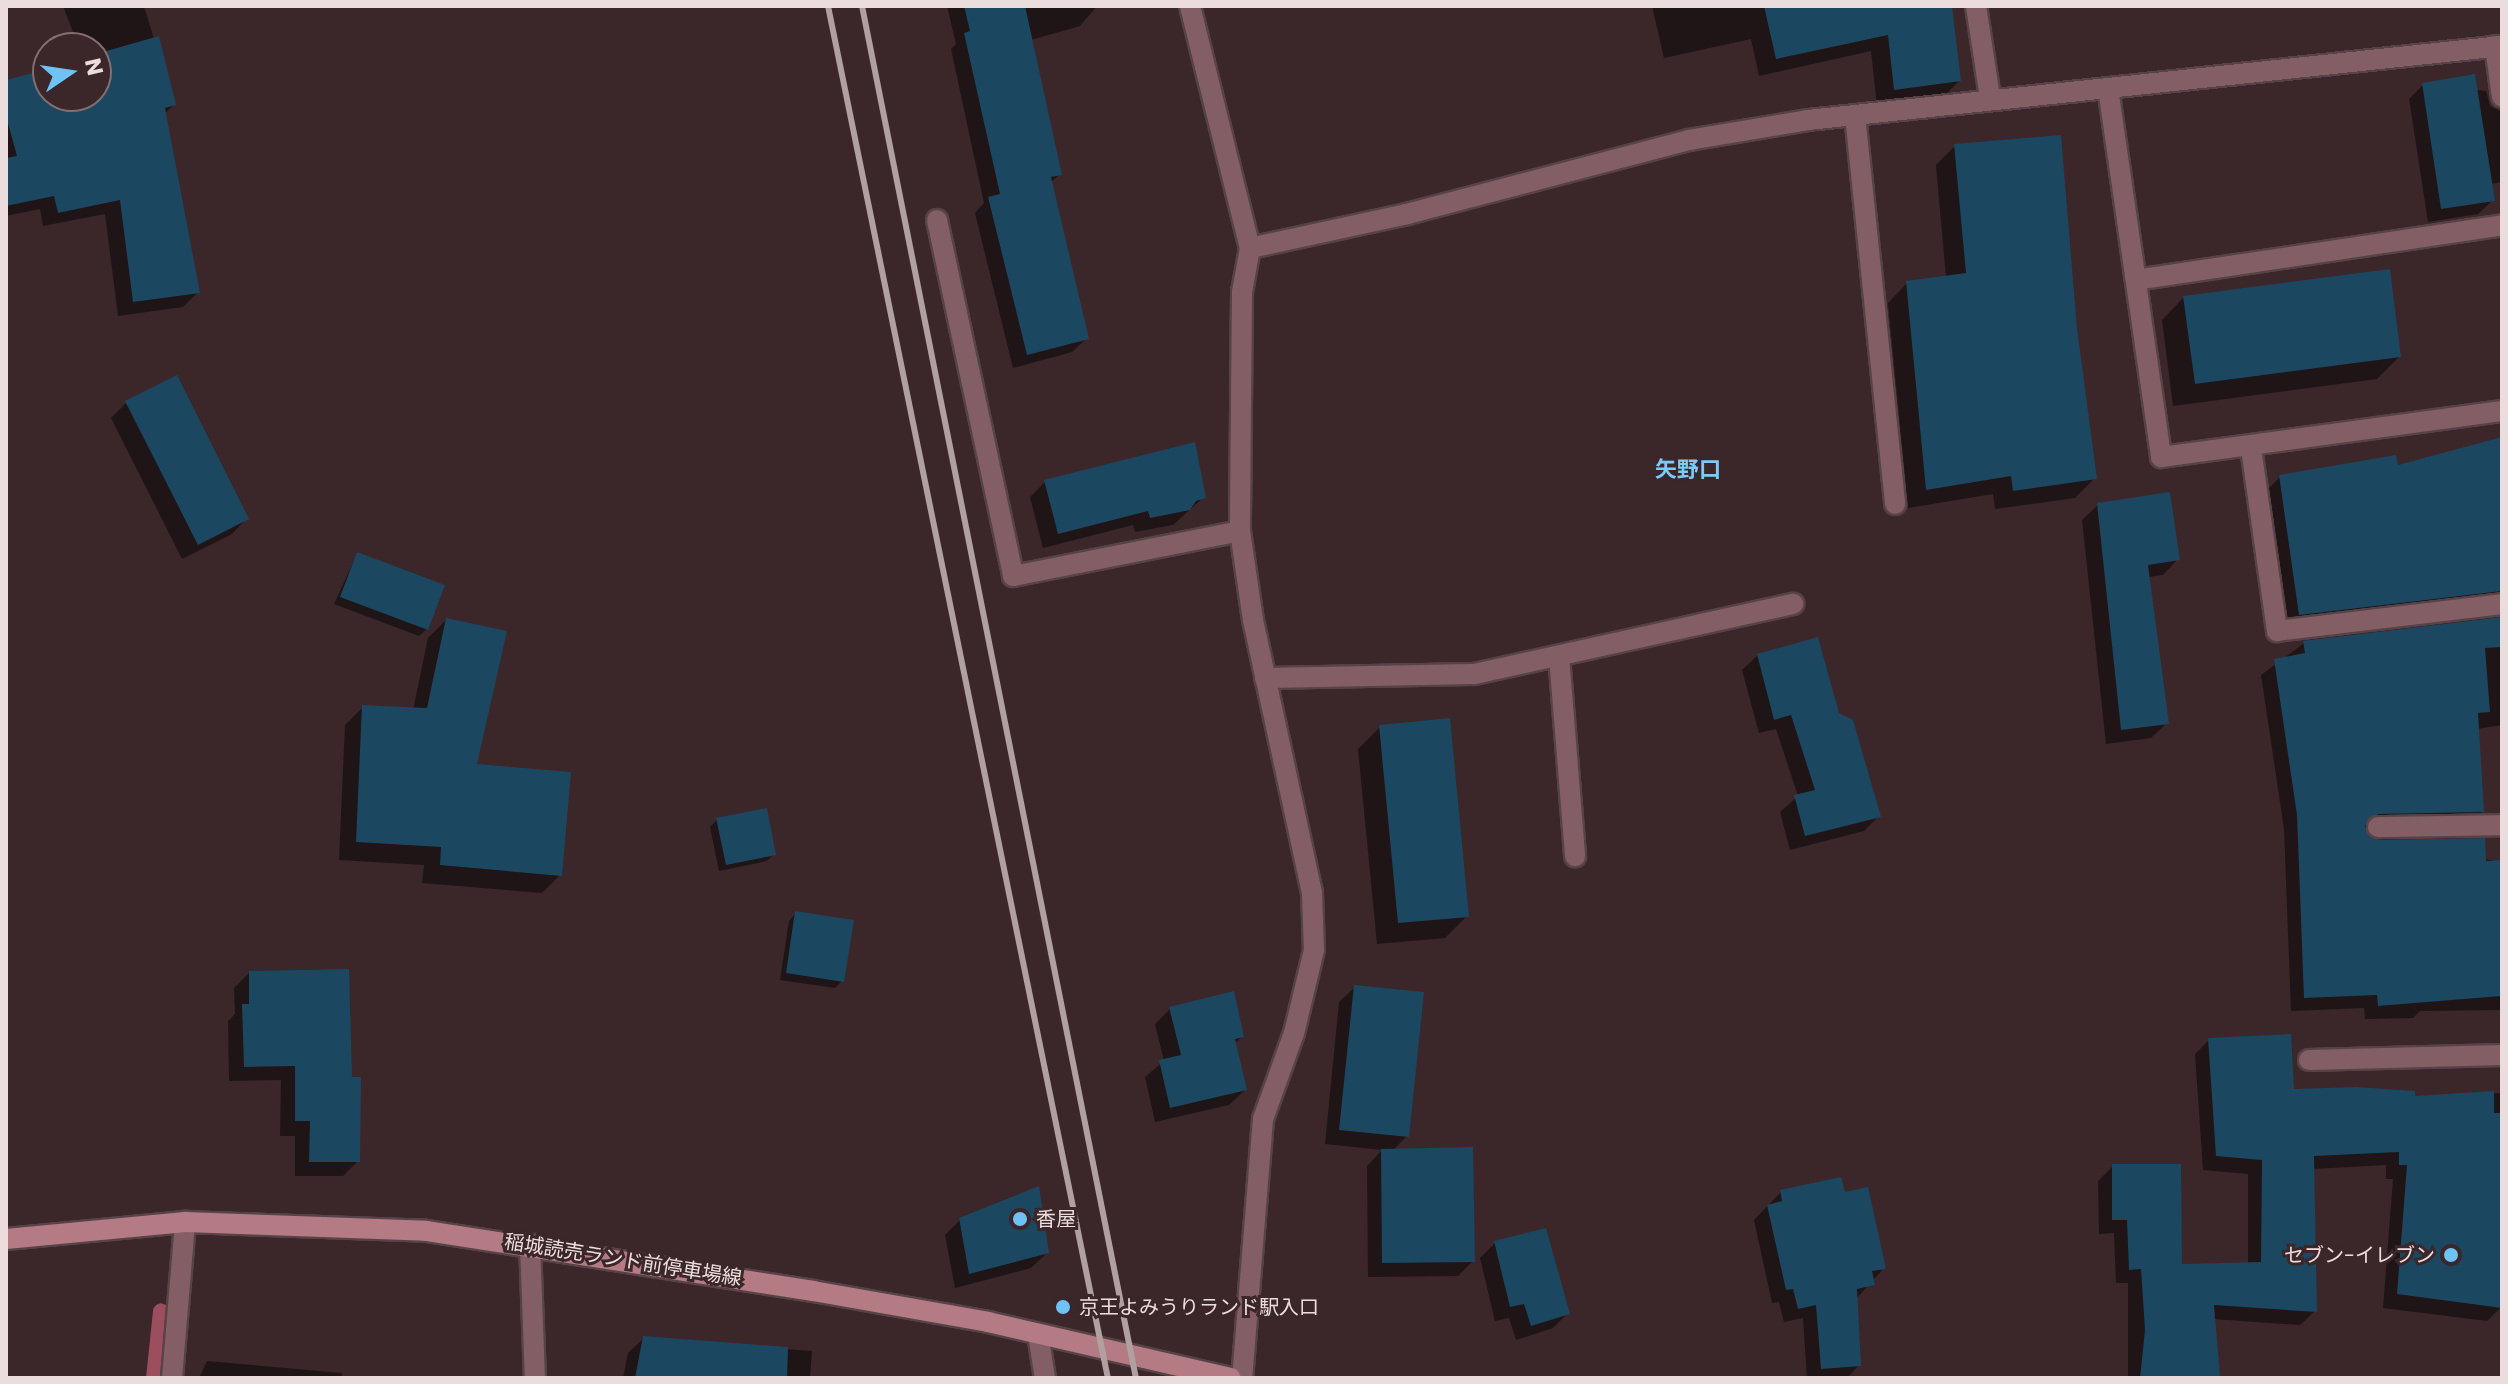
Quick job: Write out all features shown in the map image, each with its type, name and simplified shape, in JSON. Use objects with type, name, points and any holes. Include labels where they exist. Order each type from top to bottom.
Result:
[{"type":"main road","name":"稲城読売ランド前停車場線","points":[[6,1239],[185,1222],[426,1231],[530,1244],[1038,1334],[1231,1378]]},
{"type":"street","points":[[1190,6],[1250,248],[1242,292],[1240,531],[1265,678],[1312,893],[1314,950],[1294,1033],[1263,1119],[1242,1378]]},
{"type":"street","points":[[1976,6],[1990,98]]},
{"type":"street","points":[[1250,248],[1407,214],[1689,140],[1990,98],[2498,46],[2502,97]]},
{"type":"street","points":[[2108,88],[2161,457],[2251,448],[2502,411]]},
{"type":"street","points":[[1855,115],[1895,504]]},
{"type":"street","points":[[937,220],[1013,576],[1240,531]]},
{"type":"street","points":[[2136,280],[2502,225]]},
{"type":"street","points":[[2251,448],[2277,631],[2502,604]]},
{"type":"street","points":[[1265,678],[1474,674],[1793,604]]},
{"type":"street","points":[[1559,656],[1575,856]]},
{"type":"street","points":[[2378,827],[2502,825]]},
{"type":"street","points":[[2309,1060],[2502,1055]]},
{"type":"street","points":[[172,1378],[185,1222]]},
{"type":"street","points":[[530,1244],[535,1378]]},
{"type":"street","points":[[1038,1334],[1045,1378]]},
{"type":"building","points":[[964,6],[1025,6],[1062,175],[1051,177],[1089,339],[1027,355],[988,197],[1000,194],[964,33],[970,31]]},
{"type":"building","points":[[1764,6],[1952,6],[1961,81],[1894,90],[1888,35],[1776,59]]},
{"type":"building","points":[[159,36],[176,105],[165,108],[200,293],[133,302],[120,200],[58,213],[54,196],[6,206],[6,158],[17,156],[6,116],[6,80],[32,73],[32,112],[112,112],[112,49]]},
{"type":"building","points":[[2475,74],[2495,201],[2441,209],[2422,83]]},
{"type":"building","points":[[2061,135],[2077,328],[2097,479],[2013,491],[2011,476],[1926,490],[1906,281],[1966,273],[1954,144]]},
{"type":"building","points":[[2390,269],[2401,357],[2195,384],[2183,296]]},
{"type":"building","points":[[177,375],[249,519],[198,545],[125,401]]},
{"type":"building","points":[[2502,437],[2502,591],[2299,615],[2279,475],[2396,455],[2398,465]]},
{"type":"building","points":[[1195,442],[1206,498],[1196,501],[1190,510],[1150,518],[1148,511],[1058,534],[1044,480]]},
{"type":"building","points":[[2170,492],[2180,560],[2148,565],[2169,724],[2121,730],[2097,503]]},
{"type":"building","points":[[357,552],[445,585],[428,630],[340,597]]},
{"type":"building","points":[[2502,617],[2502,647],[2485,648],[2490,712],[2478,713],[2484,812],[2378,814],[2365,826],[2378,840],[2485,838],[2486,861],[2502,860],[2501,996],[2378,1006],[2377,995],[2304,998],[2297,815],[2274,659],[2305,653],[2303,641]]},
{"type":"building","points":[[446,618],[507,631],[477,764],[571,772],[562,876],[440,865],[441,847],[356,842],[362,705],[427,708]]},
{"type":"building","points":[[1818,637],[1839,713],[1853,720],[1881,817],[1805,836],[1794,795],[1815,790],[1791,715],[1774,720],[1757,654]]},
{"type":"building","points":[[1450,718],[1469,917],[1398,923],[1379,725]]},
{"type":"building","points":[[767,808],[776,855],[726,865],[716,818]]},
{"type":"building","points":[[795,911],[854,920],[844,982],[786,973]]},
{"type":"building","points":[[349,969],[352,1077],[361,1077],[360,1162],[309,1162],[310,1121],[295,1121],[295,1066],[244,1067],[242,1004],[249,1004],[249,971]]},
{"type":"building","points":[[1354,985],[1424,992],[1409,1137],[1339,1130]]},
{"type":"building","points":[[1234,991],[1244,1037],[1235,1039],[1247,1090],[1170,1108],[1159,1060],[1181,1055],[1169,1007]]},
{"type":"building","points":[[2291,1034],[2294,1089],[2356,1087],[2415,1091],[2415,1096],[2494,1091],[2494,1113],[2502,1113],[2502,1308],[2397,1294],[2407,1165],[2399,1165],[2399,1152],[2314,1156],[2317,1312],[2214,1305],[2220,1376],[2140,1378],[2145,1330],[2141,1269],[2129,1270],[2127,1220],[2112,1220],[2112,1164],[2181,1164],[2182,1264],[2261,1262],[2262,1160],[2216,1156],[2208,1038]]},
{"type":"building","points":[[1473,1147],[1475,1262],[1382,1263],[1381,1149]]},
{"type":"building","points":[[1841,1177],[1845,1192],[1868,1187],[1886,1269],[1872,1271],[1875,1285],[1857,1289],[1861,1366],[1821,1369],[1816,1305],[1798,1309],[1793,1289],[1786,1290],[1767,1205],[1782,1201],[1780,1190]]},
{"type":"building","points":[[1039,1186],[1049,1253],[969,1274],[959,1218]]},
{"type":"building","points":[[1546,1228],[1570,1314],[1531,1326],[1524,1304],[1510,1307],[1494,1241]]},
{"type":"building","points":[[643,1336],[788,1347],[787,1378],[635,1378]]},
{"type":"waterway","points":[[154,1378],[161,1311]]},
{"type":"railway","points":[[828,6],[1108,1378]]},
{"type":"railway","points":[[862,6],[1136,1378]]},
{"type":"place","name":"香屋","points":[[1020,1219]]},
{"type":"place","name":"セブン-イレブン","points":[[2451,1255]]},
{"type":"place","name":"京王よみうりランド駅入口","points":[[1063,1307]]},
{"type":"district","name":"矢野口","points":[[1688,470]]}]
